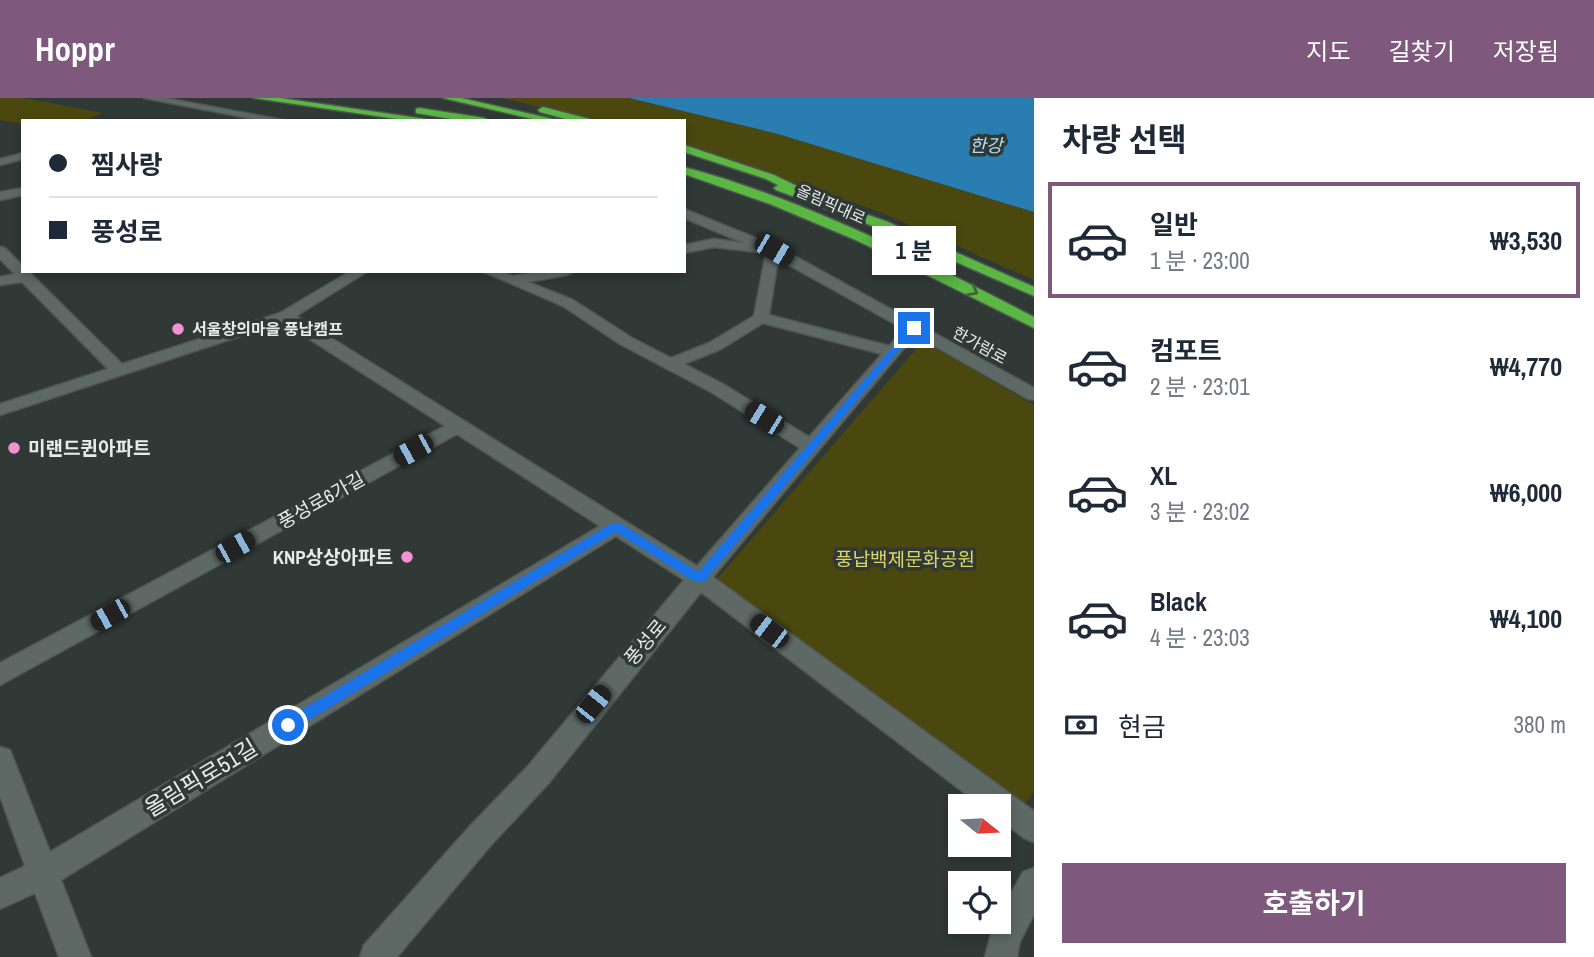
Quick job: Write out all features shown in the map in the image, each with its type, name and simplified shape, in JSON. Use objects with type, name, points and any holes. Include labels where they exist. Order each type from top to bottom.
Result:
[{"type":"highway","points":[[323,98],[470,119]]},
{"type":"highway","points":[[448,98],[546,119]]},
{"type":"highway","points":[[490,98],[523,105]]},
{"type":"highway","points":[[498,98],[577,119]]},
{"type":"highway","points":[[253,99],[419,119]]},
{"type":"highway","points":[[361,103],[387,103]]},
{"type":"highway","points":[[686,149],[770,177],[816,199]]},
{"type":"highway","name":"올림픽대로","points":[[686,158],[816,199],[942,250],[1034,292]]},
{"type":"highway","name":"올림픽대로","points":[[686,173],[755,193],[812,214],[1034,323]]},
{"type":"street","points":[[149,98],[271,119]]},
{"type":"street","points":[[0,162],[21,157]]},
{"type":"street","points":[[0,196],[21,191]]},
{"type":"street","name":"한가람로","points":[[686,214],[774,250],[1034,395]]},
{"type":"street","points":[[686,249],[714,243],[774,250],[761,318]]},
{"type":"street","points":[[0,251],[21,273]]},
{"type":"street","points":[[21,273],[118,371]]},
{"type":"street","points":[[0,410],[285,316],[357,273]]},
{"type":"street","points":[[494,273],[568,303],[626,341],[717,388],[811,447]]},
{"type":"street","points":[[512,281],[556,273]]},
{"type":"street","points":[[0,281],[25,277]]},
{"type":"street","points":[[285,316],[700,579],[1031,821]]},
{"type":"street","points":[[670,363],[715,346],[761,318],[893,352]]},
{"type":"street","name":"풍성로","points":[[376,957],[481,835],[538,775],[643,644],[914,328]]},
{"type":"street","name":"풍성로6가길","points":[[0,675],[458,426]]},
{"type":"street","name":"올림픽로51길","points":[[0,894],[44,873],[616,526]]},
{"type":"street","points":[[0,759],[75,957]]},
{"type":"street","points":[[1001,957],[1004,937],[1034,883]]},
{"type":"green space","points":[[0,98],[24,98],[103,113],[88,119],[21,119],[21,124],[0,120]]},
{"type":"green space","points":[[502,98],[629,98],[778,134],[1034,212],[1034,280],[880,212],[686,146],[686,119],[590,119]]},
{"type":"green space","name":"풍납백제문화공원","points":[[923,341],[1034,405],[1034,792],[1022,808],[1012,800],[1012,794],[1003,794],[717,579]]},
{"type":"water","name":"한강","points":[[629,98],[1034,98],[1034,212],[778,134]]},
{"type":"place","name":"서울창의마을 풍납캠프","points":[[178,329]]},
{"type":"place","name":"미랜드퀸아파트","points":[[14,448]]},
{"type":"place","name":"KNP상상아파트","points":[[407,557]]},
{"type":"route","points":[[288,725],[616,526],[700,579],[914,328]]}]
